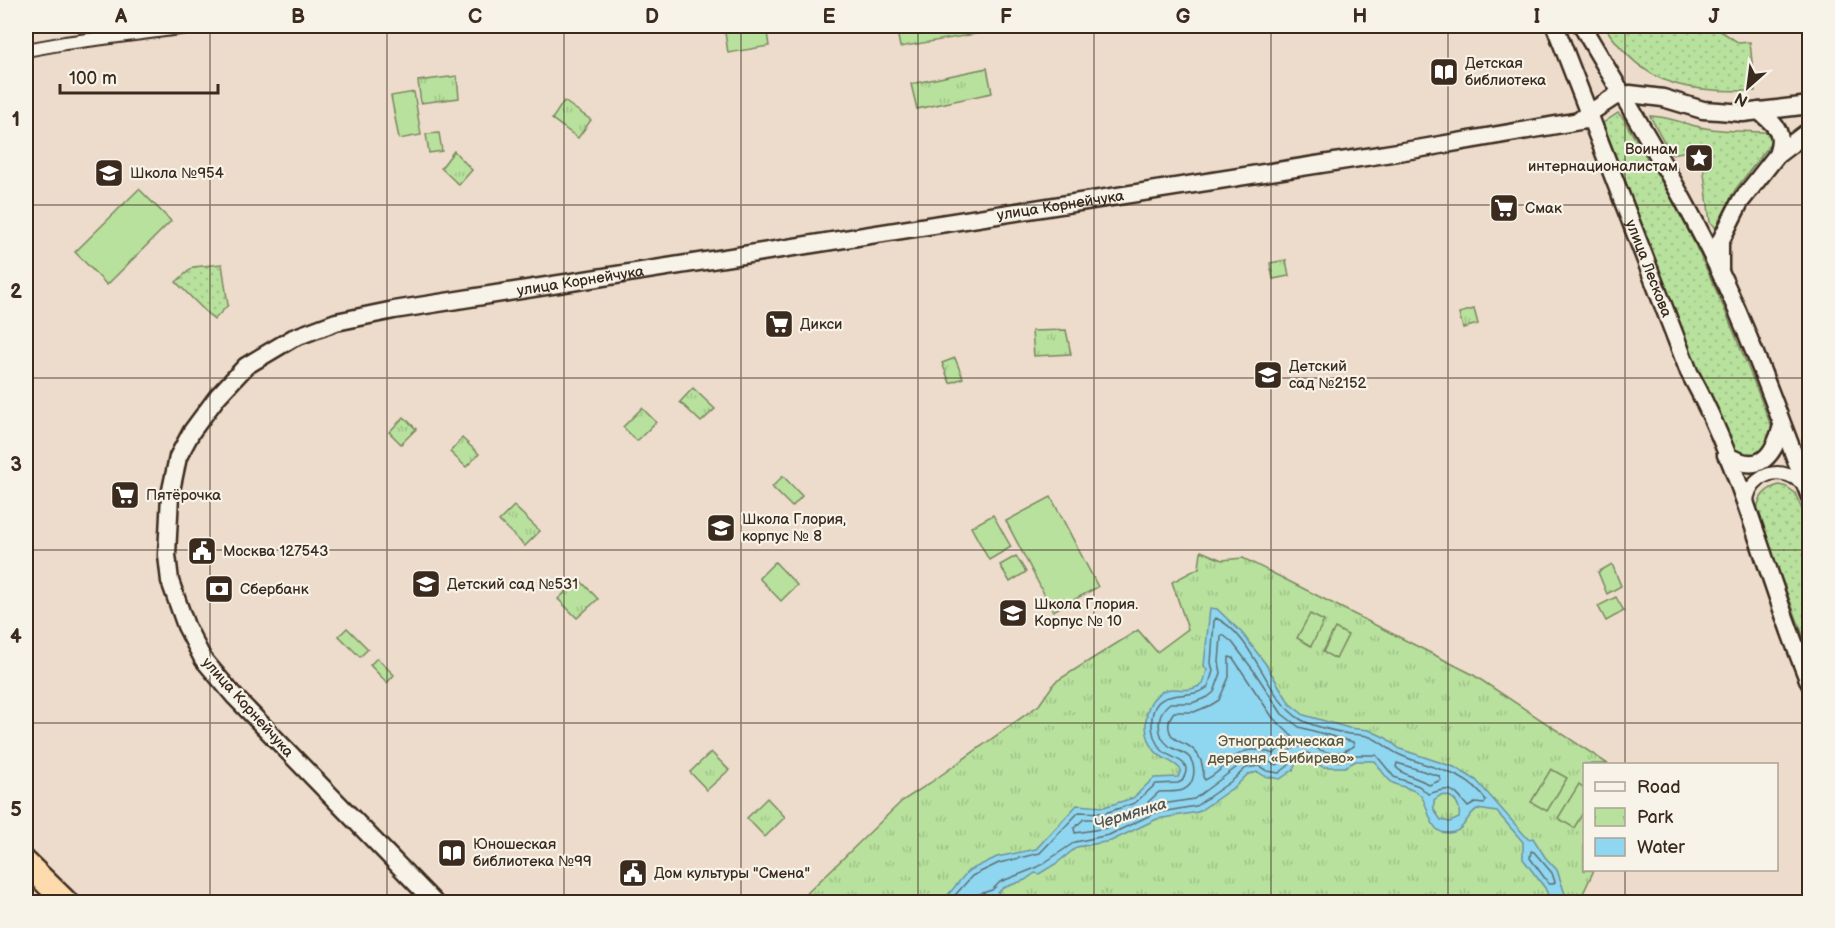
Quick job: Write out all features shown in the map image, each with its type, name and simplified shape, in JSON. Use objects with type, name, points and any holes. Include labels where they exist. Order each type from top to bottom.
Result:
[{"type":"highway","points":[[26,863],[66,903]]},
{"type":"street","points":[[26,50],[195,26]]},
{"type":"street","name":"улица Лескова","points":[[1555,26],[1585,118],[1747,508],[1794,647],[1809,684]]},
{"type":"street","points":[[1582,26],[1694,220],[1720,273],[1807,491]]},
{"type":"street","points":[[1585,118],[1614,98],[1630,94],[1663,98],[1703,110],[1743,113],[1809,105]]},
{"type":"street","points":[[1759,111],[1778,128],[1781,140],[1777,155]]},
{"type":"street","name":"улица Корнейчука","points":[[434,903],[236,698],[203,659],[186,626],[170,581],[167,555],[170,495],[178,457],[206,411],[246,366],[293,338],[336,322],[394,310],[1585,118]]},
{"type":"street","points":[[1720,273],[1720,242],[1740,202],[1777,155],[1809,130]]},
{"type":"street","points":[[1726,455],[1734,460],[1750,464],[1762,461],[1774,450],[1782,426]]},
{"type":"street","points":[[1747,508],[1747,494],[1755,482],[1764,475],[1779,473],[1790,475],[1807,491]]},
{"type":"green space","points":[[724,26],[766,26],[769,46],[728,53]]},
{"type":"green space","points":[[896,26],[986,26],[987,32],[900,47]]},
{"type":"green space","points":[[1604,26],[1713,26],[1739,43],[1750,42],[1755,91],[1707,90],[1669,82],[1652,74],[1636,62],[1620,47]]},
{"type":"green space","points":[[987,68],[992,93],[917,109],[911,84]]},
{"type":"green space","points":[[457,76],[459,98],[421,103],[418,81]]},
{"type":"green space","points":[[414,92],[421,135],[399,139],[391,96]]},
{"type":"green space","points":[[564,101],[591,120],[578,138],[552,119]]},
{"type":"green space","points":[[1618,113],[1684,222],[1725,311],[1774,433],[1769,449],[1750,458],[1728,449],[1603,123]]},
{"type":"green space","points":[[1650,116],[1664,117],[1698,127],[1728,131],[1767,132],[1771,139],[1769,146],[1735,190],[1716,228],[1710,222],[1701,149],[1671,154]]},
{"type":"green space","points":[[439,133],[442,151],[429,153],[426,134]]},
{"type":"green space","points":[[454,151],[472,170],[459,185],[441,168]]},
{"type":"green space","points":[[139,189],[171,221],[107,285],[75,252]]},
{"type":"green space","points":[[1286,260],[1289,276],[1273,279],[1270,263]]},
{"type":"green space","points":[[222,264],[228,305],[214,320],[176,282],[193,267]]},
{"type":"green space","points":[[1474,309],[1478,324],[1463,328],[1459,313]]},
{"type":"green space","points":[[1066,330],[1071,354],[1034,356],[1032,331]]},
{"type":"green space","points":[[955,358],[963,378],[950,383],[942,363]]},
{"type":"green space","points":[[693,388],[715,409],[701,422],[680,402]]},
{"type":"green space","points":[[642,408],[656,422],[637,441],[623,427]]},
{"type":"green space","points":[[404,417],[416,429],[401,444],[389,432]]},
{"type":"green space","points":[[462,438],[479,454],[466,467],[450,452]]},
{"type":"green space","points":[[783,476],[802,496],[792,507],[772,487]]},
{"type":"green space","points":[[1779,485],[1795,493],[1809,526],[1809,651],[1757,514],[1758,503],[1762,495]]},
{"type":"green space","points":[[1051,497],[1098,587],[1053,611],[1006,521]]},
{"type":"green space","points":[[514,506],[540,531],[525,546],[499,521]]},
{"type":"green space","points":[[993,515],[1011,547],[989,560],[971,527]]},
{"type":"green space","name":"Этнографическая деревня «Бибирево»","points":[[1201,551],[1222,560],[1243,558],[1472,674],[1606,763],[1583,763],[1583,871],[1594,871],[1579,902],[1269,902],[1243,900],[1219,902],[798,902],[902,801],[1039,705],[1055,682],[1138,630],[1157,652],[1188,629],[1172,582],[1199,568]]},
{"type":"green space","points":[[1016,556],[1026,572],[1010,582],[1000,565]]},
{"type":"green space","points":[[775,562],[797,585],[781,601],[759,578]]},
{"type":"green space","points":[[1612,564],[1621,586],[1607,594],[1598,572]]},
{"type":"green space","points":[[579,579],[598,599],[577,618],[558,599]]},
{"type":"green space","points":[[1616,597],[1624,611],[1606,621],[1598,606]]},
{"type":"green space","points":[[1310,614],[1324,621],[1311,646],[1297,638]]},
{"type":"green space","points":[[347,628],[368,649],[360,657],[339,636]]},
{"type":"green space","points":[[1335,628],[1348,635],[1336,659],[1323,652]]},
{"type":"green space","points":[[377,658],[394,675],[387,683],[370,665]]},
{"type":"green space","points":[[711,752],[729,770],[707,790],[690,772]]},
{"type":"green space","points":[[1551,769],[1567,778],[1547,811],[1531,802]]},
{"type":"green space","points":[[1579,784],[1583,787],[1583,813],[1574,828],[1558,818]]},
{"type":"green space","points":[[767,798],[785,817],[765,837],[747,818]]},
{"type":"water","name":"Чермянка","points":[[1210,608],[1217,609],[1242,633],[1265,663],[1290,704],[1304,715],[1349,728],[1369,730],[1386,738],[1400,749],[1454,767],[1476,780],[1528,839],[1533,838],[1557,870],[1566,902],[1551,902],[1545,888],[1523,859],[1523,842],[1497,812],[1477,809],[1458,830],[1445,833],[1438,830],[1430,819],[1419,794],[1390,781],[1375,761],[1356,761],[1345,767],[1323,767],[1306,759],[1297,761],[1293,770],[1280,779],[1264,776],[1258,772],[1248,774],[1237,785],[1198,812],[1157,819],[1111,841],[1077,847],[1039,874],[1035,873],[1025,880],[1003,888],[996,895],[965,902],[942,902],[968,871],[997,857],[1036,849],[1077,805],[1104,807],[1133,798],[1154,778],[1178,777],[1181,770],[1158,754],[1150,744],[1146,717],[1152,701],[1158,694],[1169,689],[1192,689],[1203,684],[1207,670],[1204,666]],"holes":[[[1441,795],[1446,795],[1456,802],[1459,809],[1459,818],[1450,822],[1441,820],[1434,810],[1434,800]]]},
{"type":"place","name":"Детская библиотека","points":[[1444,72]]},
{"type":"place","name":"Воинам интернационалистам","points":[[1699,158]]},
{"type":"place","name":"Школа №954","points":[[109,173]]},
{"type":"place","name":"Смак","points":[[1504,208]]},
{"type":"place","name":"Дикси","points":[[779,324]]},
{"type":"place","name":"Детский сад №2152","points":[[1268,375]]},
{"type":"place","name":"Пятёрочка","points":[[125,495]]},
{"type":"place","name":"Школа Глория, корпус № 8","points":[[721,528]]},
{"type":"place","name":"Москва 127543","points":[[202,551]]},
{"type":"place","name":"Детский сад №531","points":[[426,584]]},
{"type":"place","name":"Сбербанк","points":[[219,589]]},
{"type":"place","name":"Школа Глория. Корпус № 10","points":[[1013,613]]},
{"type":"place","name":"Юношеская библиотека №99","points":[[452,853]]},
{"type":"place","name":"Дом культуры \"Смена\"","points":[[633,873]]}]
